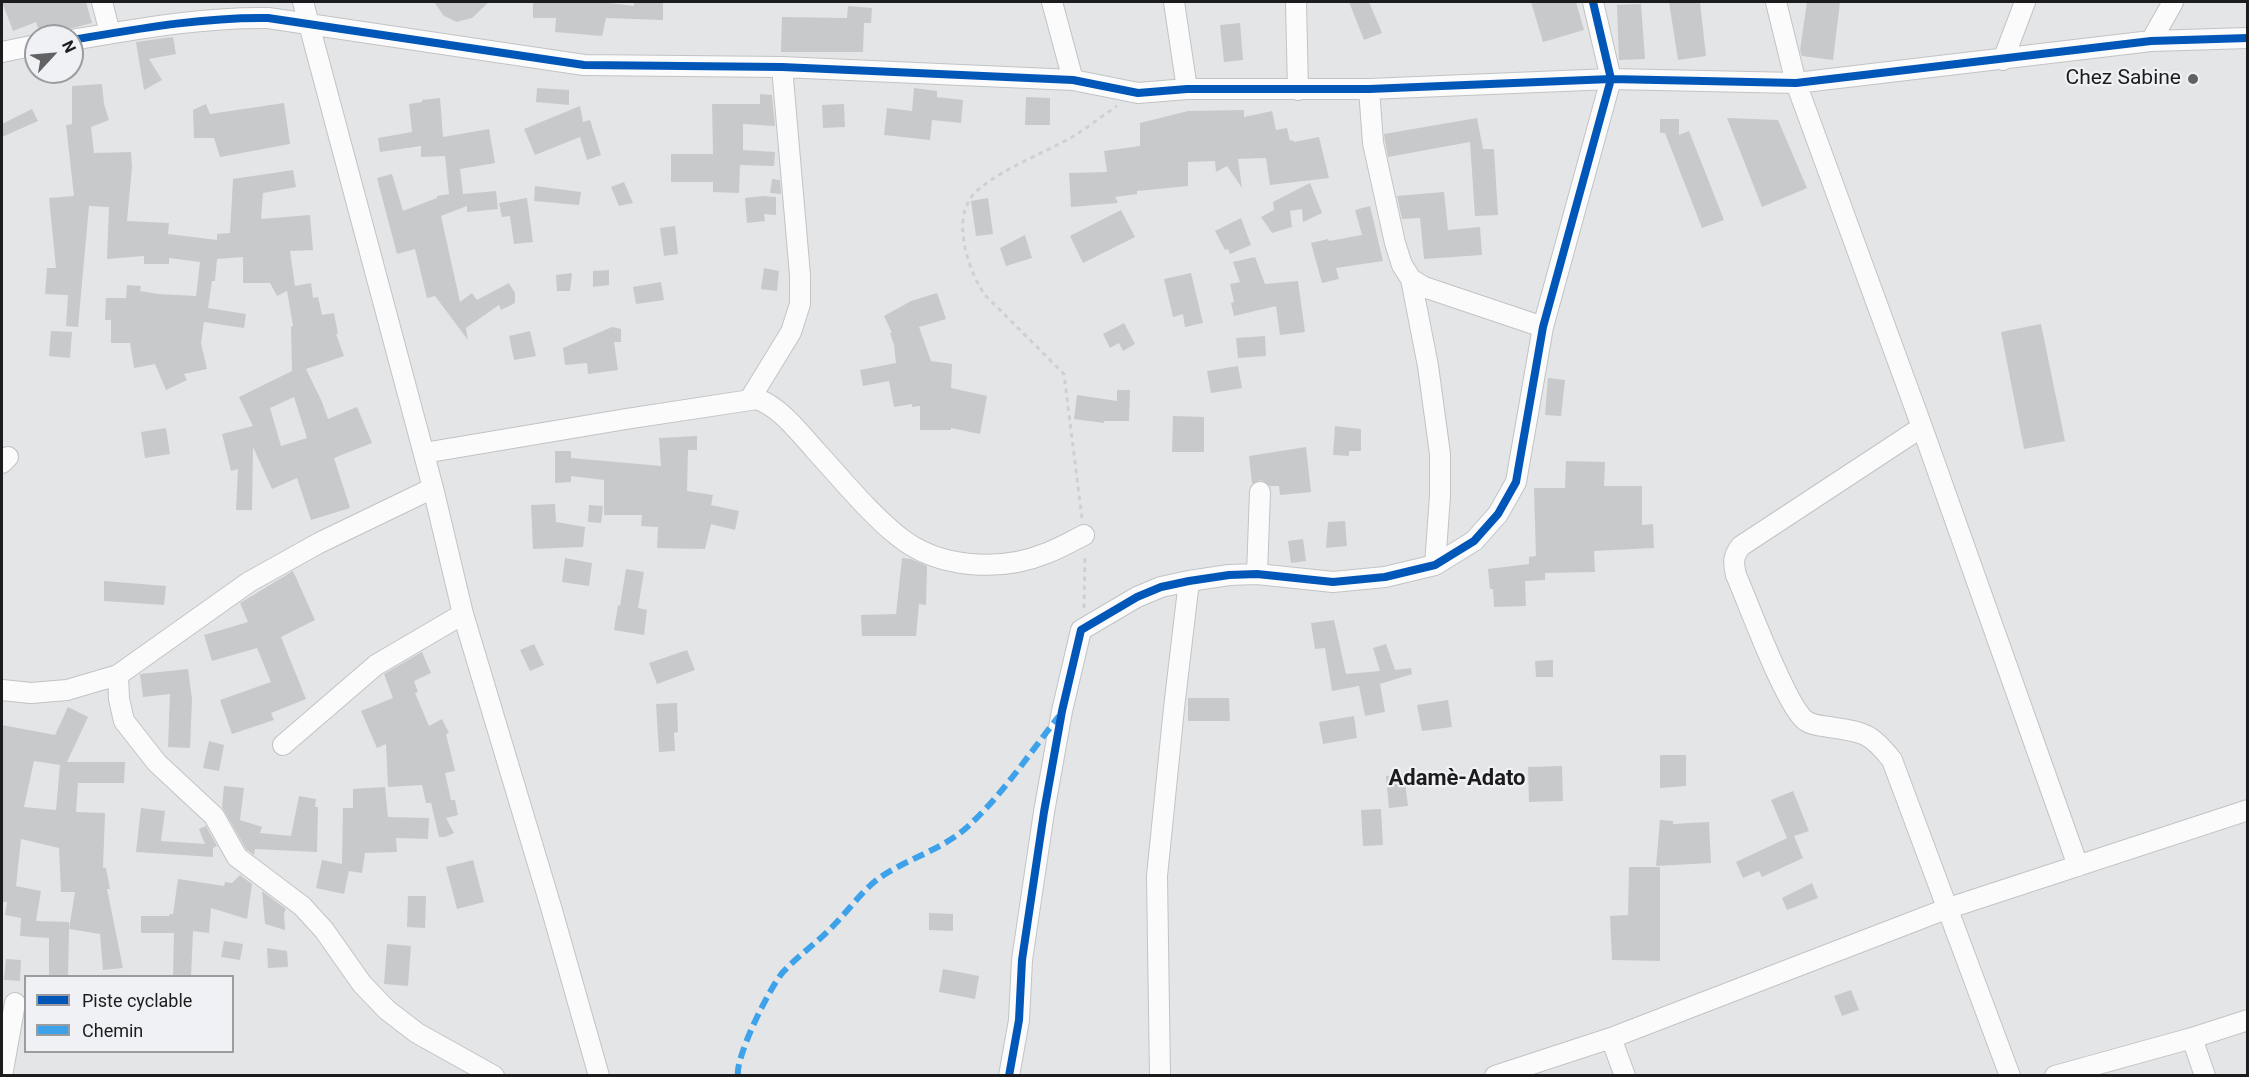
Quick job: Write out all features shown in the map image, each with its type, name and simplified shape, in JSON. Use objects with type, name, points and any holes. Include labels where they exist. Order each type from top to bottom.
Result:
[{"type":"street","points":[[102,2],[110,33]]},
{"type":"street","points":[[303,2],[424,453],[463,614],[551,907],[598,1076]]},
{"type":"street","points":[[1052,2],[1073,81]]},
{"type":"street","points":[[1174,2],[1187,89]]},
{"type":"street","points":[[1296,2],[1298,90]]},
{"type":"street","points":[[1009,1076],[1018,1020],[1022,960],[1044,812],[1062,711],[1081,630],[1137,597],[1161,587],[1189,581],[1229,575],[1257,574],[1333,582],[1384,577],[1435,565],[1474,541],[1498,514],[1516,482],[1543,327],[1611,80],[1593,2]]},
{"type":"street","points":[[1776,2],[1796,84],[1922,427],[2078,866]]},
{"type":"street","points":[[2003,60],[2025,2]]},
{"type":"street","points":[[2151,41],[2173,2]]},
{"type":"street","points":[[84,38],[179,22],[232,17],[268,18],[584,66],[782,67],[1073,81],[1138,93],[1187,89],[1369,89],[1611,80],[1796,84],[2151,41],[2247,38]]},
{"type":"street","points":[[2,52],[24,47]]},
{"type":"street","points":[[750,399],[791,332],[800,304],[800,275],[782,67]]},
{"type":"street","points":[[1369,89],[1372,142],[1395,243],[1402,265],[1411,279],[1428,366],[1440,454],[1440,496],[1435,565]]},
{"type":"street","points":[[1411,279],[1424,287],[1543,327]]},
{"type":"street","points":[[424,453],[750,399],[764,402],[792,424],[898,537],[928,554],[962,564],[1003,564],[1045,554],[1084,535]]},
{"type":"street","points":[[1922,427],[1741,546],[1733,562],[1779,676],[1793,704],[1806,721],[1866,735],[1876,740],[1892,759],[2010,1076]]},
{"type":"street","points":[[2,690],[31,693],[67,690],[118,675],[249,582],[319,543],[433,488]]},
{"type":"street","points":[[1257,574],[1260,492]]},
{"type":"street","points":[[1160,1076],[1157,876],[1189,581]]},
{"type":"street","points":[[283,746],[376,665],[463,614]]},
{"type":"street","points":[[118,675],[119,699],[124,721],[157,763],[214,816],[237,857],[302,906],[324,930],[362,984],[387,1010],[417,1033],[494,1076]]},
{"type":"street","points":[[1495,1076],[1611,1038],[1946,909],[2247,810]]},
{"type":"street","points":[[2,1076],[15,1003]]},
{"type":"street","points":[[2055,1076],[2192,1038],[2247,1020]]},
{"type":"street","points":[[1611,1038],[1625,1076]]},
{"type":"street","points":[[2192,1038],[2205,1076]]},
{"type":"path","points":[[1081,630],[1086,567],[1084,535],[1064,374],[985,294],[976,281],[969,265],[964,240],[963,216],[969,200],[979,189],[1074,136],[1138,93]]},
{"type":"building","points":[[2,2],[86,2],[92,23],[84,25],[37,24],[36,22],[24,24],[24,27],[13,31]]},
{"type":"building","points":[[434,2],[489,2],[472,18],[457,22],[444,16]]},
{"type":"building","points":[[533,2],[601,2],[634,6],[634,2],[663,2],[663,20],[606,18],[602,36],[555,32],[556,18],[533,18]]},
{"type":"building","points":[[1349,2],[1369,2],[1382,33],[1364,40]]},
{"type":"building","points":[[1531,2],[1576,2],[1584,30],[1543,42]]},
{"type":"building","points":[[1669,2],[1700,2],[1706,56],[1678,60]]},
{"type":"building","points":[[1807,2],[1840,2],[1833,60],[1802,56],[1800,50]]},
{"type":"building","points":[[1641,4],[1645,59],[1619,60],[1617,5]]},
{"type":"building","points":[[848,6],[872,8],[871,23],[864,23],[863,52],[781,52],[782,17],[847,18]]},
{"type":"building","points":[[1240,23],[1243,60],[1224,62],[1220,25]]},
{"type":"building","points":[[173,37],[176,54],[149,59],[162,80],[144,90],[136,42]]},
{"type":"building","points":[[102,84],[104,104],[109,120],[91,127],[94,153],[131,152],[132,167],[127,221],[169,223],[168,234],[217,240],[217,234],[230,233],[233,179],[293,170],[296,187],[263,193],[261,219],[310,215],[313,250],[290,251],[295,286],[311,283],[313,298],[318,297],[322,315],[334,313],[338,334],[336,334],[344,356],[306,369],[328,419],[357,407],[372,443],[334,458],[350,508],[311,520],[297,478],[272,489],[253,447],[252,510],[236,510],[238,469],[231,471],[222,434],[253,426],[239,397],[292,371],[291,327],[293,326],[287,291],[277,296],[270,283],[243,283],[243,257],[217,259],[215,281],[212,281],[208,308],[246,314],[244,328],[204,322],[201,343],[207,369],[184,374],[187,380],[166,390],[155,364],[134,368],[130,343],[111,343],[111,320],[105,320],[106,298],[126,298],[127,285],[141,286],[140,291],[158,294],[196,296],[200,262],[169,258],[169,264],[144,264],[144,256],[107,259],[109,207],[89,206],[78,327],[66,326],[68,295],[45,294],[47,268],[56,268],[49,198],[74,196],[66,125],[72,124],[72,86]],"holes":[[[294,397],[307,438],[281,446],[270,408]]]},
{"type":"building","points":[[537,88],[569,90],[569,105],[536,102]]},
{"type":"building","points":[[914,88],[937,91],[937,97],[963,100],[961,123],[932,120],[930,140],[884,135],[887,108],[912,111]]},
{"type":"building","points":[[760,94],[772,95],[775,126],[743,124],[743,150],[775,152],[774,166],[740,165],[739,193],[713,192],[713,182],[671,182],[671,154],[713,154],[712,104],[760,104]]},
{"type":"building","points":[[1026,97],[1050,98],[1050,125],[1025,125]]},
{"type":"building","points":[[440,98],[443,137],[489,129],[495,163],[460,169],[463,194],[496,191],[498,209],[467,212],[467,206],[441,216],[460,302],[472,293],[477,300],[509,283],[515,293],[515,303],[501,310],[499,305],[466,328],[468,340],[435,296],[427,298],[415,249],[397,254],[377,178],[392,174],[403,211],[437,198],[437,196],[449,194],[445,156],[421,157],[421,146],[380,152],[378,138],[412,132],[409,104]]},
{"type":"building","points":[[284,103],[290,144],[220,157],[214,138],[194,138],[193,110],[206,104],[210,114]]},
{"type":"building","points":[[844,104],[845,127],[823,128],[822,105]]},
{"type":"building","points":[[580,106],[583,122],[590,120],[601,155],[587,160],[580,137],[535,155],[524,129]]},
{"type":"building","points":[[32,109],[38,121],[2,137],[2,124]]},
{"type":"building","points":[[1244,110],[1244,117],[1272,111],[1276,130],[1287,128],[1290,141],[1319,137],[1329,178],[1270,185],[1266,158],[1238,159],[1242,188],[1227,166],[1216,172],[1215,161],[1188,162],[1188,186],[1137,191],[1137,194],[1115,197],[1118,203],[1071,207],[1069,173],[1107,172],[1104,151],[1140,146],[1140,123],[1188,111]]},
{"type":"building","points":[[1477,118],[1483,149],[1494,149],[1498,215],[1475,216],[1470,142],[1388,157],[1384,134]]},
{"type":"building","points":[[1727,118],[1778,120],[1807,188],[1762,207]]},
{"type":"building","points":[[1660,119],[1679,119],[1679,135],[1689,131],[1724,220],[1702,228],[1665,133],[1660,133]]},
{"type":"building","points":[[772,179],[780,180],[781,194],[770,193]]},
{"type":"building","points":[[624,182],[633,203],[619,206],[611,187]]},
{"type":"building","points":[[1310,183],[1322,213],[1303,222],[1302,209],[1290,211],[1292,227],[1272,233],[1261,217],[1274,210],[1273,202]]},
{"type":"building","points":[[535,186],[581,192],[579,205],[534,201]]},
{"type":"building","points":[[1444,192],[1448,230],[1480,227],[1482,255],[1424,259],[1420,218],[1402,219],[1397,196]]},
{"type":"building","points":[[776,197],[776,215],[764,214],[765,221],[747,223],[745,198]]},
{"type":"building","points":[[527,198],[533,242],[514,244],[510,216],[502,217],[499,203]]},
{"type":"building","points":[[988,198],[993,234],[976,236],[971,201]]},
{"type":"building","points":[[1370,206],[1383,261],[1336,268],[1339,279],[1322,283],[1311,243],[1362,235],[1355,210]]},
{"type":"building","points":[[1121,210],[1135,237],[1083,263],[1070,236]]},
{"type":"building","points":[[1241,218],[1251,245],[1230,254],[1228,249],[1225,250],[1215,231]]},
{"type":"building","points":[[675,226],[678,254],[664,256],[660,228]]},
{"type":"building","points":[[1025,235],[1032,258],[1006,266],[1000,248]]},
{"type":"building","points":[[1255,257],[1265,284],[1298,281],[1305,332],[1280,335],[1276,306],[1234,316],[1230,284],[1240,282],[1233,262]]},
{"type":"building","points":[[764,268],[779,271],[777,291],[761,289]]},
{"type":"building","points":[[609,270],[609,285],[593,287],[593,271]]},
{"type":"building","points":[[572,273],[570,291],[557,291],[556,275]]},
{"type":"building","points":[[1191,273],[1203,323],[1185,327],[1183,314],[1173,317],[1164,279]]},
{"type":"building","points":[[661,282],[664,300],[636,304],[633,287]]},
{"type":"building","points":[[937,293],[946,319],[919,327],[931,361],[952,364],[951,388],[987,396],[980,434],[951,428],[951,430],[920,430],[920,406],[912,407],[912,404],[894,407],[889,381],[863,386],[860,370],[896,363],[890,333],[892,333],[884,316],[911,301]]},
{"type":"building","points":[[1124,323],[1135,344],[1123,351],[1119,343],[1110,348],[1103,334]]},
{"type":"building","points":[[2041,324],[2065,441],[2024,449],[2001,332]]},
{"type":"building","points":[[612,327],[621,329],[621,342],[614,342],[618,370],[588,374],[587,363],[565,365],[563,348]]},
{"type":"building","points":[[51,331],[72,332],[70,358],[49,356]]},
{"type":"building","points":[[530,331],[536,356],[514,360],[509,336]]},
{"type":"building","points":[[1265,336],[1266,356],[1238,358],[1236,338]]},
{"type":"building","points":[[1238,366],[1242,388],[1211,393],[1207,371]]},
{"type":"building","points":[[1548,378],[1565,380],[1561,416],[1545,415]]},
{"type":"building","points":[[1117,390],[1130,390],[1129,421],[1104,421],[1104,423],[1074,419],[1077,395],[1117,401]]},
{"type":"building","points":[[1173,416],[1204,417],[1204,452],[1172,452]]},
{"type":"building","points":[[1335,426],[1361,429],[1361,451],[1349,451],[1349,456],[1333,455]]},
{"type":"building","points":[[166,428],[170,454],[145,458],[141,432]]},
{"type":"building","points":[[697,436],[697,450],[688,450],[687,491],[713,495],[711,505],[739,511],[735,530],[711,524],[705,549],[657,548],[658,527],[641,526],[642,515],[604,515],[604,480],[571,476],[571,482],[555,483],[555,451],[571,451],[571,458],[661,466],[659,438]]},
{"type":"building","points":[[1306,447],[1311,492],[1280,495],[1279,486],[1270,486],[1261,480],[1252,484],[1249,456]]},
{"type":"building","points":[[1566,461],[1605,462],[1604,486],[1642,486],[1642,525],[1653,524],[1654,548],[1594,551],[1595,572],[1545,573],[1545,580],[1525,581],[1526,606],[1494,607],[1493,589],[1490,589],[1488,569],[1529,564],[1529,557],[1536,556],[1534,488],[1565,488]]},
{"type":"building","points":[[555,504],[556,522],[585,527],[583,547],[533,549],[531,505]]},
{"type":"building","points":[[589,505],[603,506],[601,523],[588,522]]},
{"type":"building","points":[[1345,521],[1347,546],[1326,548],[1328,522]]},
{"type":"building","points":[[1303,539],[1306,561],[1291,563],[1288,541]]},
{"type":"building","points":[[565,558],[592,563],[589,586],[562,582]]},
{"type":"building","points":[[902,558],[927,566],[926,605],[919,604],[916,636],[862,636],[861,615],[896,614]]},
{"type":"building","points":[[626,569],[644,572],[638,608],[647,610],[644,635],[614,630]]},
{"type":"building","points":[[293,571],[315,620],[281,637],[306,699],[271,713],[274,720],[232,734],[220,700],[271,682],[257,648],[212,661],[204,635],[248,622],[240,603]]},
{"type":"building","points":[[104,581],[166,586],[164,605],[104,601]]},
{"type":"building","points":[[1334,620],[1346,674],[1380,671],[1373,648],[1386,644],[1395,670],[1411,668],[1412,674],[1380,684],[1385,712],[1365,716],[1359,686],[1332,691],[1325,648],[1315,649],[1311,623]]},
{"type":"building","points":[[534,644],[544,665],[530,671],[520,650]]},
{"type":"building","points":[[687,650],[695,670],[657,684],[649,663]]},
{"type":"building","points":[[422,652],[431,673],[414,681],[418,692],[415,693],[429,726],[442,719],[449,733],[446,734],[455,771],[445,773],[451,800],[455,800],[458,815],[446,818],[454,833],[445,837],[439,837],[431,803],[426,803],[422,785],[388,787],[386,744],[377,748],[361,711],[393,698],[384,674]]},
{"type":"building","points":[[1553,660],[1553,677],[1536,677],[1535,661]]},
{"type":"building","points":[[188,669],[192,699],[190,748],[168,747],[170,694],[143,697],[140,674]]},
{"type":"building","points":[[1188,698],[1229,698],[1230,721],[1188,721]]},
{"type":"building","points":[[1448,700],[1452,727],[1422,731],[1417,705]]},
{"type":"building","points":[[677,703],[678,732],[674,733],[675,751],[659,752],[656,704]]},
{"type":"building","points":[[68,707],[88,717],[67,762],[125,762],[124,783],[78,783],[76,812],[105,813],[103,868],[106,868],[110,889],[107,889],[123,968],[103,970],[100,934],[69,929],[68,975],[49,975],[49,938],[20,936],[21,918],[5,915],[7,902],[2,902],[2,725],[55,735]],"holes":[[[34,761],[60,765],[56,810],[24,807]],[[21,839],[59,848],[61,892],[75,892],[69,929],[69,922],[36,921],[41,891],[16,886]]]},
{"type":"building","points":[[1354,716],[1357,738],[1323,744],[1319,722]]},
{"type":"building","points":[[209,741],[224,745],[219,771],[203,768]]},
{"type":"building","points":[[1660,755],[1686,755],[1686,786],[1660,788]]},
{"type":"building","points":[[1562,766],[1563,801],[1529,802],[1528,767]]},
{"type":"building","points":[[1404,774],[1408,806],[1389,808],[1386,776]]},
{"type":"building","points":[[224,786],[244,788],[240,820],[262,827],[260,833],[291,836],[299,796],[316,799],[315,807],[318,807],[317,852],[255,849],[254,855],[246,849],[222,807]]},
{"type":"building","points":[[385,787],[388,817],[429,818],[428,839],[396,838],[397,852],[365,853],[362,873],[349,871],[344,894],[316,888],[322,860],[342,864],[343,808],[353,808],[353,789]]},
{"type":"building","points":[[1793,791],[1809,831],[1794,836],[1803,858],[1762,877],[1759,871],[1743,878],[1736,862],[1787,838],[1771,800]]},
{"type":"building","points":[[141,808],[165,811],[161,841],[205,844],[199,829],[206,826],[217,846],[213,848],[213,857],[136,852]]},
{"type":"building","points":[[1381,809],[1383,845],[1363,846],[1361,810]]},
{"type":"building","points":[[1660,820],[1673,821],[1673,824],[1709,822],[1711,863],[1656,866]]},
{"type":"building","points":[[473,860],[484,902],[457,909],[446,867]]},
{"type":"building","points":[[1629,867],[1660,867],[1660,961],[1612,960],[1610,916],[1628,915]]},
{"type":"building","points":[[240,875],[252,884],[247,919],[211,908],[209,933],[193,931],[191,975],[173,975],[174,933],[141,933],[141,916],[173,914],[178,879],[224,886],[225,882],[232,883]]},
{"type":"building","points":[[1812,883],[1818,898],[1787,910],[1782,898]]},
{"type":"building","points":[[262,891],[286,909],[284,913],[285,930],[265,924]]},
{"type":"building","points":[[408,896],[426,896],[425,928],[407,927]]},
{"type":"building","points":[[929,913],[953,914],[953,931],[929,930]]},
{"type":"building","points":[[224,941],[243,944],[240,960],[221,957]]},
{"type":"building","points":[[387,944],[411,946],[408,986],[384,984]]},
{"type":"building","points":[[267,948],[287,951],[288,967],[268,968]]},
{"type":"building","points":[[6,959],[21,960],[20,981],[4,980]]},
{"type":"building","points":[[943,969],[979,976],[975,999],[939,992]]},
{"type":"building","points":[[1851,990],[1859,1010],[1842,1016],[1834,996]]},
{"type":"marked path","points":[[738,1076],[747,1039],[770,992],[783,972],[828,931],[878,879],[955,837],[978,817],[1003,789],[1059,716]]},
{"type":"cycle path","points":[[1009,1076],[1019,1020],[1022,960],[1044,812],[1062,711],[1081,630],[1137,597],[1161,587],[1189,581],[1229,575],[1257,574],[1333,582],[1385,577],[1435,565],[1474,541],[1498,514],[1516,482],[1543,327],[1611,79],[1593,2]]},
{"type":"cycle path","points":[[84,38],[194,22],[268,18],[584,65],[782,67],[1073,80],[1138,93],[1187,89],[1369,89],[1611,79],[1796,83],[2151,41],[2248,38]]},
{"type":"place","name":"Chez Sabine","points":[[2193,79]]},
{"type":"district","name":"Adamè-Adato","points":[[1457,779]]}]
